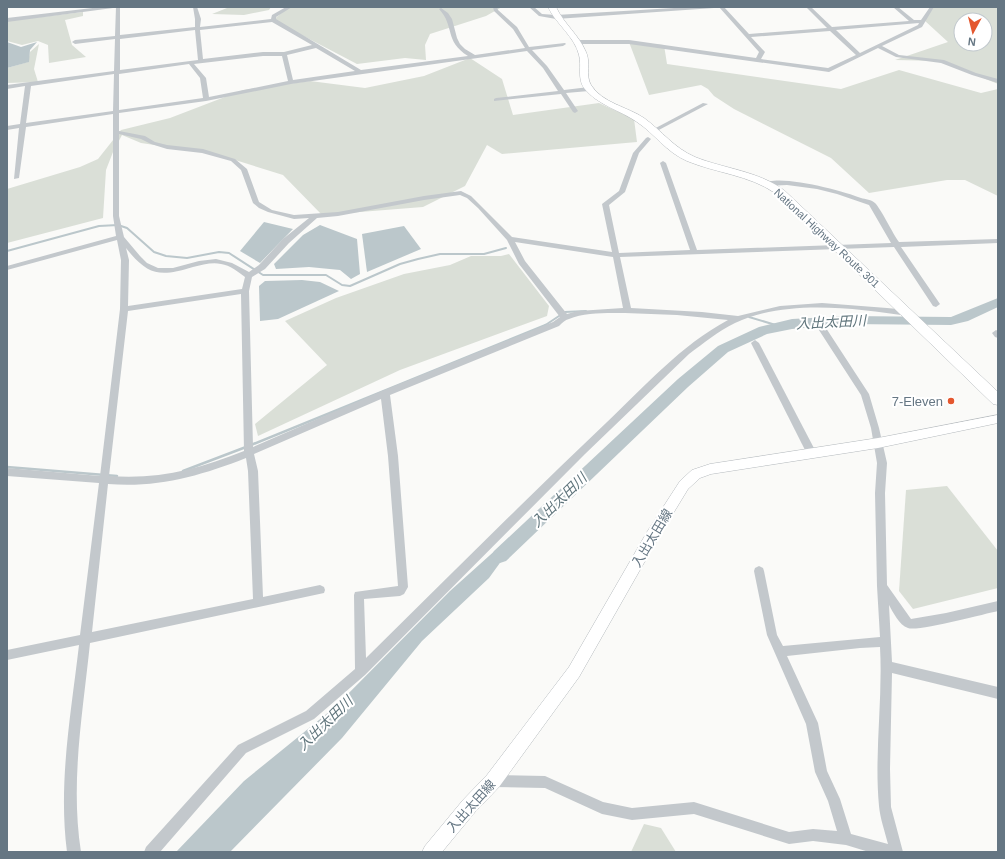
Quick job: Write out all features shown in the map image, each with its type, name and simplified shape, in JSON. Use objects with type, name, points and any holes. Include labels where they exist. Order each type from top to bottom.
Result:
[{"type":"highway","points":[[552,7],[556,18],[577,42],[584,59],[584,79],[589,89]]},
{"type":"highway","name":"National Highway Route 301","points":[[589,89],[598,96],[640,120],[650,135],[684,156],[766,184],[789,200],[998,400]]},
{"type":"main road","name":"入出太田線","points":[[431,852],[469,806],[493,781],[574,672],[652,536],[684,485],[696,474],[710,470],[878,442],[998,419]]},
{"type":"street","points":[[7,20],[114,7]]},
{"type":"street","points":[[74,852],[71,831],[70,769],[124,309],[125,260],[116,216],[115,159],[118,7]]},
{"type":"street","points":[[195,7],[198,19],[197,28],[201,61]]},
{"type":"street","points":[[273,20],[274,16],[290,7]]},
{"type":"street","points":[[495,7],[496,11],[515,28],[528,49],[545,67],[576,111]]},
{"type":"street","points":[[531,7],[541,16],[556,18],[641,9],[714,7]]},
{"type":"street","points":[[722,7],[762,52],[758,60]]},
{"type":"street","points":[[808,7],[859,55]]},
{"type":"street","points":[[894,7],[912,21]]},
{"type":"street","points":[[577,42],[629,42],[829,70],[911,31],[924,21],[932,7]]},
{"type":"street","points":[[441,9],[448,15],[451,33],[456,44],[463,52],[473,56]]},
{"type":"street","points":[[75,42],[273,20],[360,72]]},
{"type":"street","points":[[748,36],[924,21]]},
{"type":"street","points":[[7,128],[206,99],[291,82],[562,44]]},
{"type":"street","points":[[7,87],[201,61],[263,54],[284,54],[316,46]]},
{"type":"street","points":[[878,46],[898,56],[942,61],[974,74],[998,81]]},
{"type":"street","points":[[284,54],[291,82]]},
{"type":"street","points":[[191,63],[203,78],[206,99]]},
{"type":"street","points":[[16,178],[28,84]]},
{"type":"street","points":[[496,100],[589,89]]},
{"type":"street","points":[[628,312],[605,204],[622,192],[636,153],[650,135],[705,104]]},
{"type":"street","points":[[116,132],[143,137],[153,143],[167,147],[203,151],[233,160],[244,169],[254,198],[261,207],[294,217],[314,217],[459,193],[469,197],[510,239],[522,262],[565,317]]},
{"type":"street","points":[[663,163],[694,252]]},
{"type":"street","points":[[766,184],[787,183],[817,187],[872,204],[906,261],[936,304]]},
{"type":"street","points":[[258,602],[253,471],[249,451],[245,291],[249,276],[262,267],[286,241],[314,217]]},
{"type":"street","points":[[7,268],[120,237]]},
{"type":"street","points":[[120,237],[137,260],[155,270],[166,271],[215,261],[232,266],[249,276]]},
{"type":"street","points":[[510,239],[616,255],[998,241]]},
{"type":"street","points":[[124,309],[245,291]]},
{"type":"street","points":[[151,852],[242,749],[310,716],[361,670],[582,451],[686,352],[702,340],[738,319],[766,311],[815,305],[840,305],[908,313]]},
{"type":"street","points":[[7,472],[104,481],[150,482],[173,479],[249,451],[556,324],[565,317],[598,311],[720,316],[738,319]]},
{"type":"street","points":[[821,327],[865,394],[882,463],[880,492],[882,586],[886,666],[884,769],[885,807],[896,852]]},
{"type":"street","points":[[755,343],[811,452]]},
{"type":"street","points":[[361,670],[359,595],[400,591],[403,587],[393,456],[385,394]]},
{"type":"street","points":[[759,570],[772,635],[812,723],[821,772],[834,799],[846,839]]},
{"type":"street","points":[[882,586],[907,622],[910,624],[946,618],[998,606]]},
{"type":"street","points":[[7,655],[320,590]]},
{"type":"street","points":[[780,652],[860,643],[885,642]]},
{"type":"street","points":[[886,666],[998,693]]},
{"type":"street","points":[[493,781],[545,782],[602,808],[632,814],[694,808],[789,838],[813,835],[846,839],[892,852]]},
{"type":"shaded area","points":[[223,7],[271,7],[269,10],[244,15],[212,14],[227,8]]},
{"type":"shaded area","points":[[289,7],[502,7],[486,16],[430,34],[425,45],[426,60],[405,58],[357,64],[273,20]]},
{"type":"shaded area","points":[[934,7],[998,7],[998,84],[942,61],[895,60],[948,42],[924,20]]},
{"type":"shaded area","points":[[83,12],[83,16],[65,20],[72,45],[86,57],[49,63],[48,45],[38,41],[22,45],[7,41],[7,21]]},
{"type":"shaded area","points":[[629,42],[664,45],[667,64],[841,89],[899,70],[981,93],[998,89],[998,196],[965,180],[947,180],[869,193],[831,158],[734,109],[714,96],[708,89],[701,85],[649,95]]},
{"type":"shaded area","points":[[39,44],[34,69],[38,82],[7,83],[7,68],[28,62],[30,52]]},
{"type":"shaded area","points":[[470,58],[502,79],[513,115],[599,103],[634,119],[637,142],[502,154],[487,145],[465,186],[423,207],[322,215],[283,175],[216,154],[141,143],[122,135],[106,170],[103,218],[7,243],[7,189],[80,167],[98,159],[121,130],[170,118],[243,90],[310,81],[365,88],[424,76]]},
{"type":"shaded area","points":[[509,254],[549,306],[547,316],[400,370],[258,436],[255,424],[327,365],[285,321],[336,298],[404,274],[450,265],[471,256],[501,256]]},
{"type":"shaded area","points":[[947,486],[998,551],[998,588],[913,609],[899,591],[906,490]]},
{"type":"shaded area","points":[[644,824],[661,828],[676,852],[631,852]]},
{"type":"water","points":[[7,42],[21,47],[37,42],[30,50],[29,62],[7,68]]},
{"type":"water","points":[[264,222],[293,229],[260,263],[240,251]]},
{"type":"water","points":[[320,225],[357,239],[360,274],[351,279],[340,270],[309,267],[276,269],[274,264],[303,235]]},
{"type":"water","points":[[404,226],[421,249],[367,272],[362,234]]},
{"type":"water","points":[[302,280],[320,282],[339,291],[278,319],[260,321],[259,286],[265,281]]},
{"type":"water","points":[[515,542],[489,578],[422,641],[342,738],[230,852],[176,852],[244,781],[335,707],[450,591],[499,547]]},
{"type":"waterway","points":[[7,251],[99,226],[118,225],[127,228],[154,252],[166,256],[187,258],[219,252],[229,253],[263,275],[326,275],[342,285],[350,286],[400,264],[418,259],[440,254],[484,254],[506,248]]},
{"type":"waterway","name":"入出太田川","points":[[500,556],[683,383],[723,349],[764,330],[792,324],[847,320],[951,321],[963,318],[998,302]]},
{"type":"waterway","points":[[545,326],[565,312],[586,311]]},
{"type":"waterway","points":[[749,317],[779,326]]},
{"type":"waterway","name":"入出太田川","points":[[776,325],[781,326]]},
{"type":"waterway","points":[[251,445],[545,326]]},
{"type":"waterway","points":[[183,471],[246,447]]},
{"type":"waterway","points":[[7,467],[117,476]]},
{"type":"place","name":"7-Eleven","points":[[951,401]]}]
